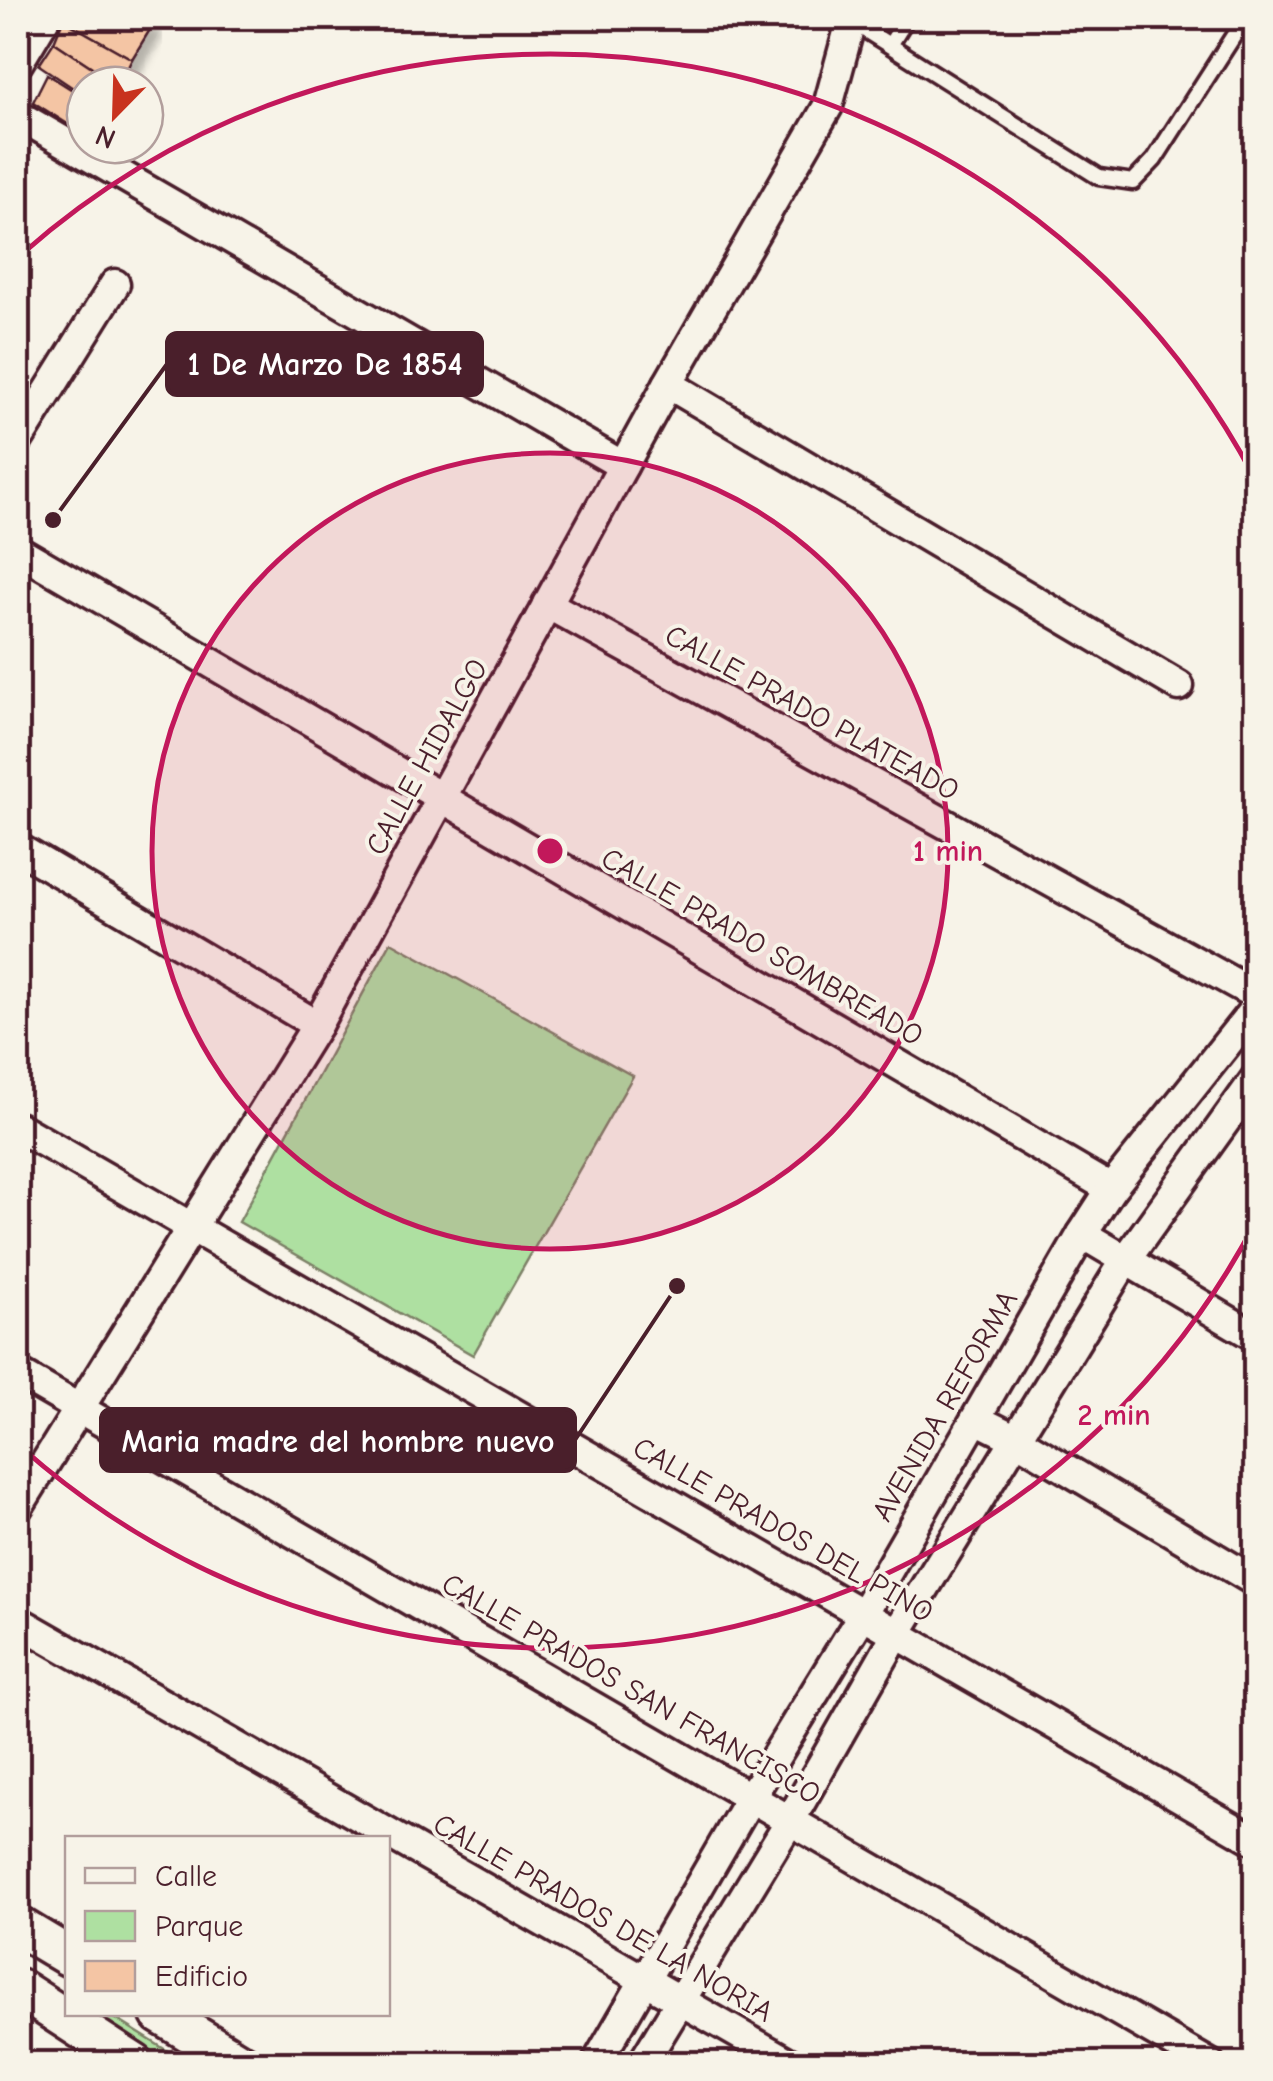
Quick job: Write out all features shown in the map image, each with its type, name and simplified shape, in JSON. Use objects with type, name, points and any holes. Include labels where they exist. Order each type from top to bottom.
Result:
[{"type":"street","points":[[18,63],[45,18]]},
{"type":"street","name":"CALLE HIDALGO","points":[[18,1507],[317,1025],[668,384],[828,106],[852,19]]},
{"type":"street","points":[[18,115],[623,466]]},
{"type":"street","points":[[18,440],[115,284]]},
{"type":"street","points":[[668,384],[1179,686]]},
{"type":"street","name":"CALLE PRADO SOMBREADO","points":[[18,550],[1111,1189]]},
{"type":"street","name":"CALLE PRADO PLATEADO","points":[[547,604],[1256,994]]},
{"type":"street","points":[[18,848],[317,1025]]},
{"type":"street","name":"AVENIDA REFORMA","points":[[596,2064],[752,1795],[864,1614],[1082,1234],[1111,1189],[1256,1007]]},
{"type":"street","points":[[642,2064],[791,1819],[896,1633],[1125,1261],[1256,1078]]},
{"type":"street","name":"CALLE PRADOS DEL PINO","points":[[18,1127],[1256,1840]]},
{"type":"street","points":[[1082,1234],[1256,1337]]},
{"type":"street","name":"CALLE PRADOS SAN FRANCISCO","points":[[18,1372],[1210,2064]]},
{"type":"street","points":[[976,1418],[1256,1582]]},
{"type":"street","name":"CALLE PRADOS DE LA NORIA","points":[[18,1621],[791,2064]]},
{"type":"street","points":[[18,1926],[65,1954]]},
{"type":"street","points":[[18,1988],[135,2064]]},
{"type":"street","points":[[163,2016],[242,2064]]},
{"type":"lane","points":[[890,45],[907,18]]},
{"type":"lane","points":[[852,19],[1099,177],[1133,182],[1154,160],[1245,18]]},
{"type":"green space","points":[[391,942],[633,1076],[473,1355],[239,1222]]},
{"type":"green space","points":[[91,2016],[111,2016],[187,2063],[167,2063]]},
{"type":"building","points":[[65,18],[131,18],[151,28],[132,59]]},
{"type":"building","points":[[63,20],[132,59],[129,65],[89,65],[54,42]]},
{"type":"building","points":[[54,42],[89,65],[65,65],[65,83],[39,65]]},
{"type":"building","points":[[47,74],[65,85],[65,122],[33,102]]},
{"type":"place","name":"1 De Marzo De 1854","points":[[53,520]]},
{"type":"place","name":"Maria madre del hombre nuevo","points":[[677,1286]]}]
